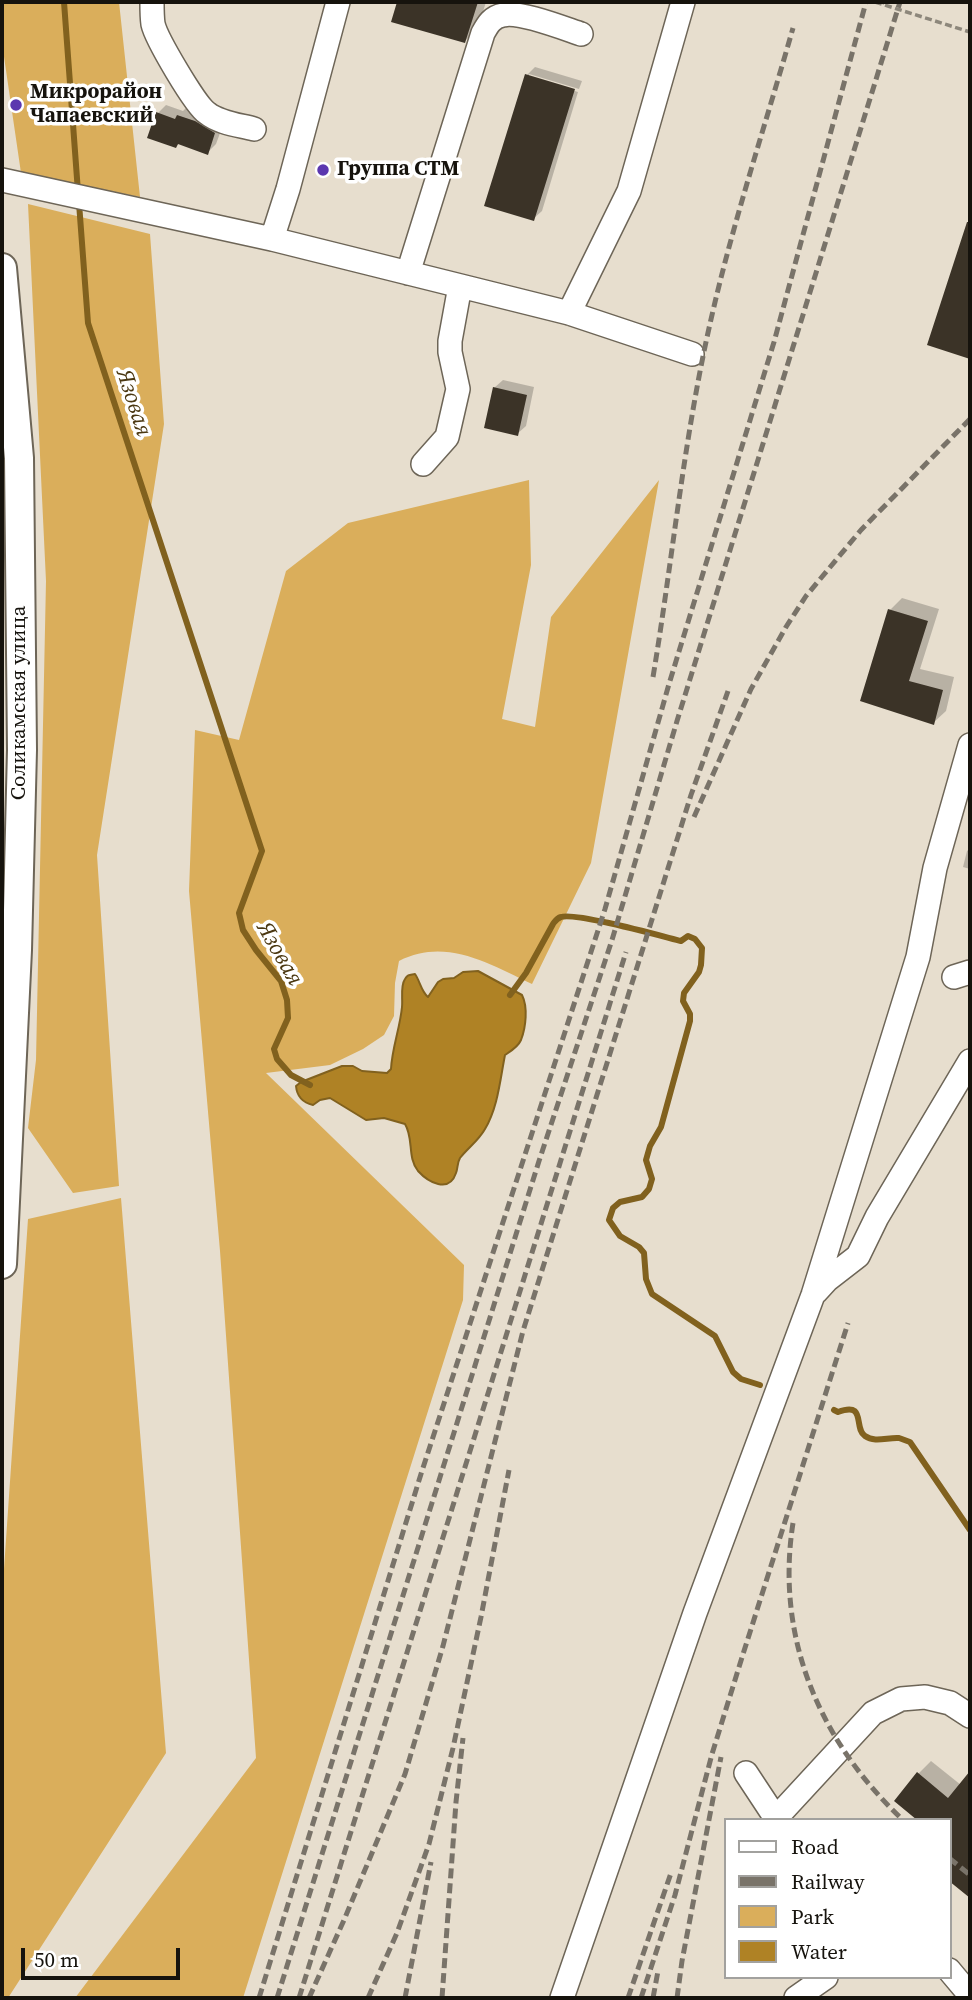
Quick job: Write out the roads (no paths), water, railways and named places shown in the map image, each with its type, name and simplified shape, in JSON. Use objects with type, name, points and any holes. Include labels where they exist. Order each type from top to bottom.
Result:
[{"type":"main road","name":"Соликамская улица","points":[[2,268],[19,458],[22,750],[17,950],[2,1265]]},
{"type":"street","points":[[152,2],[153,24],[159,39],[196,101],[206,113],[220,120],[254,129]]},
{"type":"street","points":[[272,239],[338,2]]},
{"type":"street","points":[[569,313],[629,191],[683,2]]},
{"type":"street","points":[[408,273],[483,33],[490,21],[504,15],[518,15],[581,34]]},
{"type":"street","points":[[2,180],[272,239],[569,313],[692,354]]},
{"type":"street","points":[[423,464],[447,437],[458,389],[450,341],[460,286]]},
{"type":"street","points":[[562,1998],[695,1613],[813,1295],[918,957],[935,868],[970,745]]},
{"type":"street","points":[[813,1295],[827,1280],[858,1256],[877,1217],[970,1061]]},
{"type":"street","points":[[777,1818],[873,1713],[901,1699],[925,1697],[950,1703],[970,1716]]},
{"type":"street","points":[[746,1773],[775,1818]]},
{"type":"street","points":[[951,1972],[970,1995]]},
{"type":"street","points":[[796,1998],[823,1979]]},
{"type":"water","points":[[478,971],[522,995],[526,1011],[525,1023],[520,1042],[505,1055],[498,1093],[489,1121],[480,1137],[460,1158],[456,1173],[449,1183],[438,1184],[418,1171],[405,1124],[384,1118],[366,1120],[330,1098],[313,1105],[299,1096],[296,1086],[301,1082],[342,1066],[387,1073],[391,1069],[401,1015],[403,985],[408,975],[415,974],[428,997],[443,979],[454,978],[463,972]]},
{"type":"waterway","name":"Язовая","points":[[64,2],[78,192]]},
{"type":"waterway","name":"Язовая","points":[[79,203],[88,323],[262,851],[239,913],[243,930],[281,981],[287,1000],[288,1018],[274,1049],[277,1059],[291,1075],[310,1085]]},
{"type":"waterway","name":"Язовая","points":[[510,995],[526,973],[553,924],[561,917],[600,921],[681,941],[688,936],[695,939],[702,948],[699,972],[684,993],[683,1001],[690,1014],[690,1021],[661,1127],[650,1146],[646,1160],[652,1179],[649,1189],[642,1197],[620,1202],[613,1208],[609,1220],[620,1236],[644,1253],[646,1279],[652,1294],[715,1336],[733,1372],[741,1379],[760,1385]]},
{"type":"waterway","name":"Язовая","points":[[834,1410],[853,1410],[862,1432],[869,1438],[899,1438],[910,1442],[970,1530]]},
{"type":"railway","points":[[259,1998],[421,1474],[605,909],[669,684],[774,342],[866,2]]},
{"type":"railway","points":[[277,1998],[539,1161],[612,940],[677,721],[900,2]]},
{"type":"railway","points":[[653,677],[702,360],[730,243],[793,28]]},
{"type":"railway","points":[[694,817],[751,689],[806,596],[861,530],[970,419]]},
{"type":"railway","points":[[309,1998],[405,1774],[443,1646],[523,1331],[691,795],[728,691]]},
{"type":"railway","points":[[299,1998],[626,952]]},
{"type":"railway","points":[[641,1998],[675,1895],[712,1754],[848,1323]]},
{"type":"railway","points":[[368,1998],[397,1933],[429,1844],[453,1748],[509,1470]]},
{"type":"railway","points":[[793,1523],[789,1566],[791,1607],[798,1647],[810,1685],[827,1722],[848,1757],[901,1818]]},
{"type":"railway","points":[[442,1998],[463,1738]]},
{"type":"railway","points":[[677,1998],[721,1757]]},
{"type":"railway","points":[[951,1860],[970,1875]]},
{"type":"railway","points":[[405,1998],[431,1862]]},
{"type":"railway","points":[[628,1998],[671,1873]]},
{"type":"railway","points":[[653,1998],[658,1971]]},
{"type":"place","name":"Микрорайон Чапаевский","points":[[16,105]]},
{"type":"place","name":"Группа СТМ","points":[[323,170]]}]
